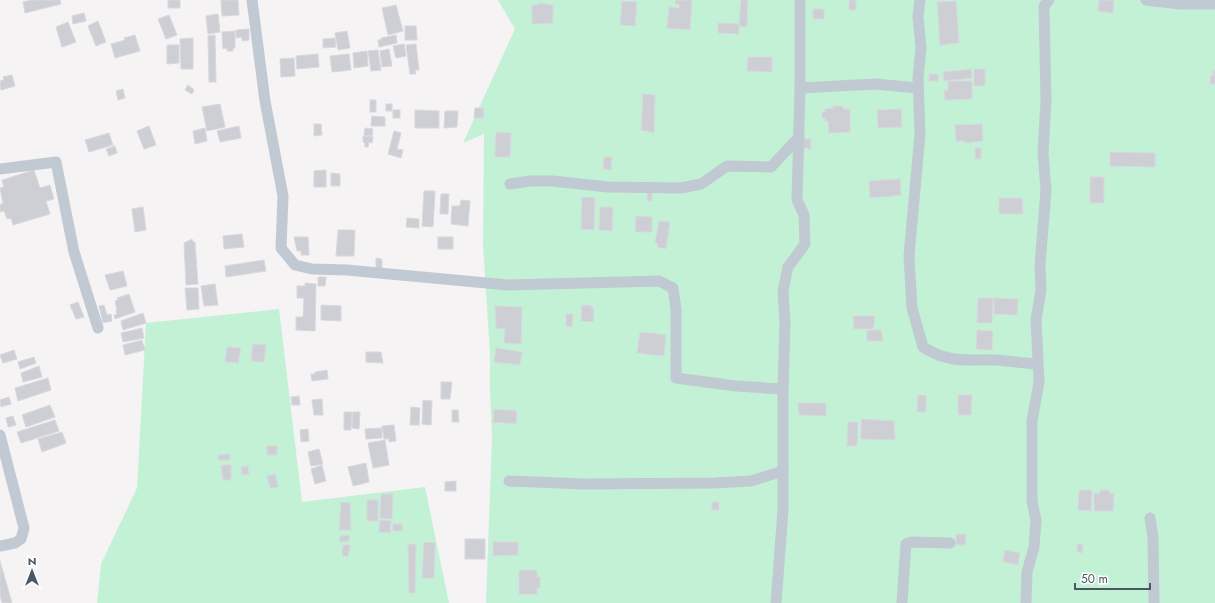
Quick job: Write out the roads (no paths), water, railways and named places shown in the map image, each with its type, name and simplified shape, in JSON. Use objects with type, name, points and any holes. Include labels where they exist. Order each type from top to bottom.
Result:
[{"type":"street","points":[[252,0],[257,27],[265,101],[283,196],[281,248],[295,265],[312,269],[347,270],[508,285],[659,281],[674,288],[676,309],[676,378],[736,386],[783,388]]},
{"type":"street","points":[[776,603],[783,510],[782,471],[785,322],[783,291],[788,267],[805,244],[804,215],[797,200],[800,88],[800,0]]},
{"type":"street","points":[[920,0],[918,17],[921,47],[918,88],[920,134],[916,192],[909,256],[912,308],[923,347],[938,356],[958,360],[997,360],[1037,364]]},
{"type":"street","points":[[1026,603],[1027,572],[1034,547],[1036,520],[1032,501],[1032,420],[1039,382],[1036,320],[1040,290],[1040,265],[1046,190],[1043,153],[1046,101],[1044,6],[1049,0]]},
{"type":"street","points":[[1146,0],[1180,4],[1215,4]]},
{"type":"street","points":[[800,88],[875,84],[918,88]]},
{"type":"street","points":[[510,184],[530,181],[553,181],[608,187],[681,188],[701,184],[727,166],[771,167],[798,137]]},
{"type":"street","points":[[0,169],[56,162],[74,252],[98,328]]},
{"type":"street","points":[[0,435],[24,528],[21,539],[15,543],[0,546]]},
{"type":"street","points":[[509,481],[584,484],[714,483],[751,481],[782,471]]},
{"type":"street","points":[[1150,518],[1153,538],[1154,603]]},
{"type":"street","points":[[902,603],[906,544],[912,542],[950,543]]}]
